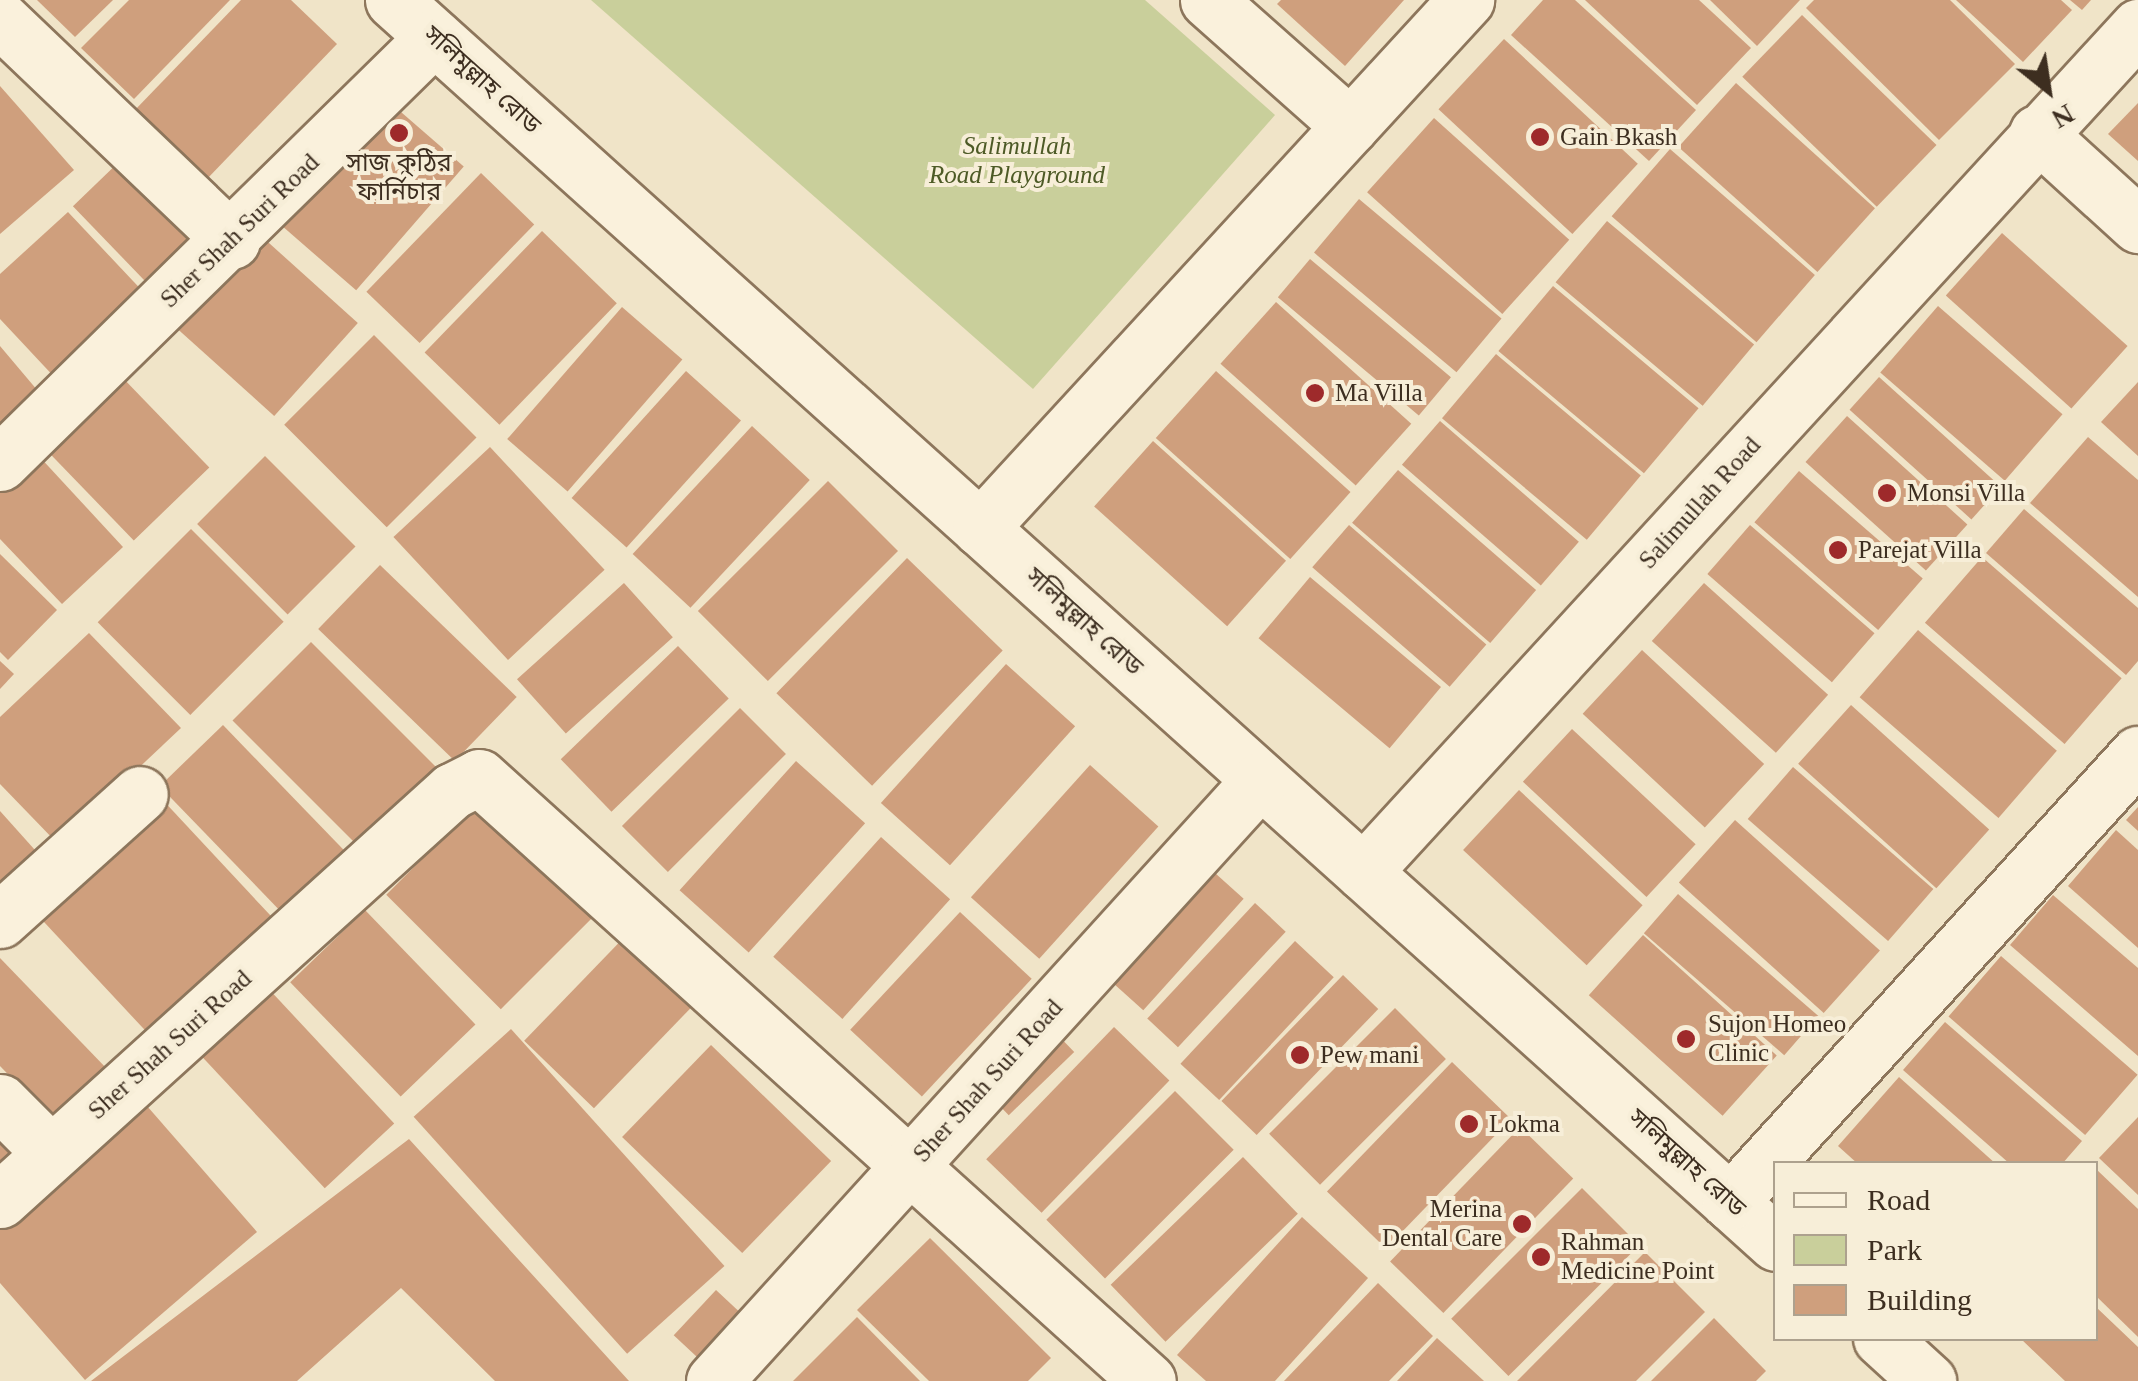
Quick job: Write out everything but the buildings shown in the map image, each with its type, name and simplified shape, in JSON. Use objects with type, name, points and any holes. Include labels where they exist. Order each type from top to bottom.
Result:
[{"type":"street","name":"সলিমুল্লাহ রোড","points":[[393,0],[1773,1240]]},
{"type":"street","points":[[1208,0],[1350,126]]},
{"type":"street","points":[[980,528],[1466,0]]},
{"type":"street","points":[[0,19],[232,241]]},
{"type":"street","name":"Salimullah Road","points":[[1362,872],[2138,26]]},
{"type":"street","name":"Sher Shah Suri Road","points":[[0,463],[232,241],[434,37]]},
{"type":"street","points":[[2037,133],[2138,224]]},
{"type":"street","points":[[1730,1202],[2138,754]]},
{"type":"street","name":"Sher Shah Suri Road","points":[[0,1200],[452,792],[479,777],[910,1166]]},
{"type":"street","name":"Sher Shah Suri Road","points":[[714,1381],[1260,780]]},
{"type":"street","points":[[0,920],[140,794]]},
{"type":"street","points":[[0,1102],[50,1152]]},
{"type":"street","points":[[910,1166],[1148,1381]]},
{"type":"street","points":[[1884,1341],[1928,1381]]},
{"type":"green space","name":"Salimullah Road Playground","points":[[591,0],[1145,0],[1275,115],[1033,389]]},
{"type":"place","name":"সাজ কুঠির ফার্নিচার","points":[[399,133]]},
{"type":"place","name":"Gain Bkash","points":[[1540,137]]},
{"type":"place","name":"Ma Villa","points":[[1315,393]]},
{"type":"place","name":"Monsi Villa","points":[[1887,493]]},
{"type":"place","name":"Parejat Villa","points":[[1838,550]]},
{"type":"place","name":"Sujon Homeo Clinic","points":[[1686,1039]]},
{"type":"place","name":"Pew mani","points":[[1300,1055]]},
{"type":"place","name":"Lokma","points":[[1469,1124]]},
{"type":"place","name":"Merina Dental Care","points":[[1522,1224]]},
{"type":"place","name":"Rahman Medicine Point","points":[[1541,1257]]}]
